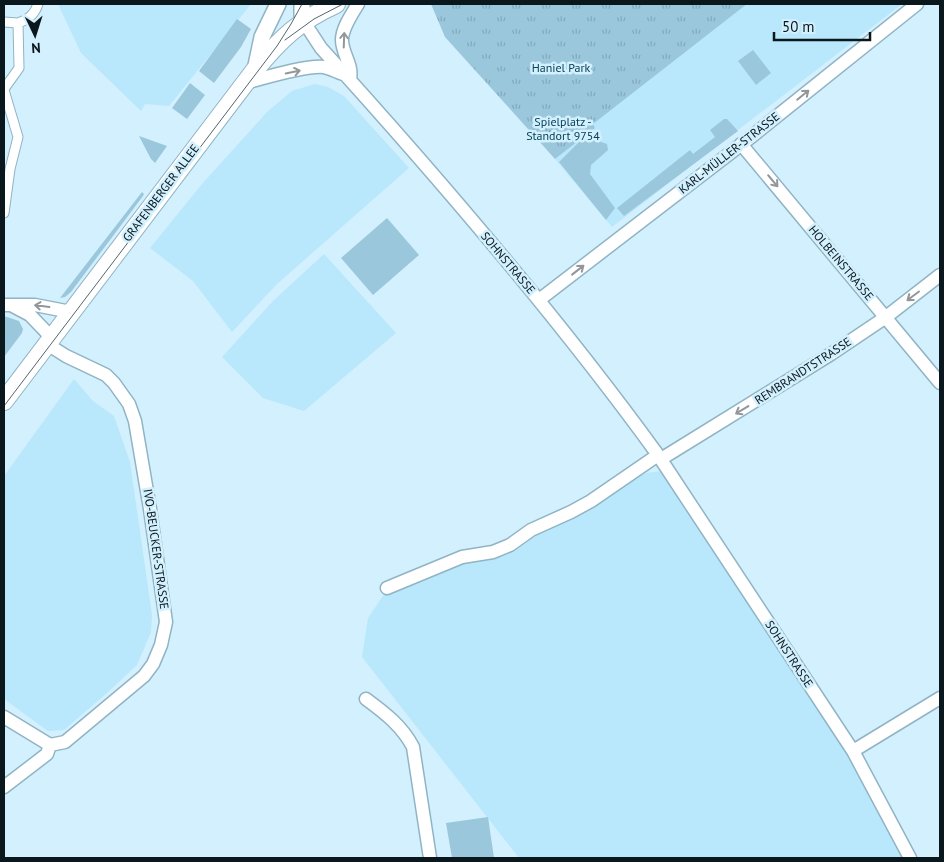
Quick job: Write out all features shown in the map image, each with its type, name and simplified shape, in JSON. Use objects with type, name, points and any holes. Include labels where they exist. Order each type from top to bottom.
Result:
[{"type":"main road","name":"GRAFENBERGER ALLEE","points":[[4,401],[250,76],[283,37],[304,22],[336,4]]},
{"type":"street","points":[[4,22],[18,23],[29,18],[34,13],[38,4]]},
{"type":"street","points":[[278,4],[262,37],[250,76],[324,67],[348,77],[351,72],[342,41],[349,21],[358,4]]},
{"type":"street","points":[[302,4],[304,22]]},
{"type":"street","name":"KARL-MÜLLER-STRASSE","points":[[539,300],[742,144],[917,4]]},
{"type":"street","name":"SOHNSTRASSE","points":[[304,22],[321,48],[539,300],[628,414],[659,457],[853,751],[910,858]]},
{"type":"street","points":[[4,213],[10,169],[18,137],[4,89],[19,68],[18,23]]},
{"type":"street","name":"HOLBEINSTRASSE","points":[[742,144],[940,383]]},
{"type":"street","name":"REMBRANDTSTRASSE","points":[[659,457],[776,389],[886,317],[940,275]]},
{"type":"street","points":[[8,305],[35,305],[71,312]]},
{"type":"street","name":"IVO-BEUCKER-STRASSE","points":[[4,787],[47,754],[50,745],[65,742],[144,676],[153,664],[161,646],[166,622],[146,479],[135,421],[129,404],[106,375],[66,356],[49,341],[30,315],[8,305]]},
{"type":"street","points":[[387,588],[462,557],[493,552],[510,545],[531,530],[591,501],[659,457]]},
{"type":"street","points":[[853,751],[940,698]]},
{"type":"street","points":[[366,699],[395,722],[413,747],[430,858]]},
{"type":"street","points":[[4,717],[50,745]]},
{"type":"shaded area","points":[[58,4],[251,4],[169,106],[145,104],[141,111],[81,53]]},
{"type":"shaded area","points":[[747,4],[902,4],[612,227],[555,159],[595,128],[593,124]]},
{"type":"shaded area","points":[[315,84],[328,87],[344,96],[409,168],[277,284],[232,332],[193,281],[150,248],[202,184],[267,112],[292,91]]},
{"type":"shaded area","points":[[324,254],[396,333],[304,411],[263,398],[222,357],[273,301]]},
{"type":"shaded area","points":[[74,379],[93,401],[114,416],[130,462],[152,615],[151,632],[137,665],[64,730],[48,731],[4,699],[4,476]]},
{"type":"shaded area","points":[[663,471],[849,754],[908,858],[519,858],[362,657],[368,618],[385,593],[527,535],[646,473]]},
{"type":"green space","name":"Haniel Park","points":[[431,4],[747,4],[593,124],[595,128],[555,159],[445,37]]},
{"type":"green space","points":[[237,19],[251,29],[241,47],[214,83],[199,71]]},
{"type":"green space","points":[[753,50],[771,73],[756,85],[738,61]]},
{"type":"green space","points":[[190,83],[205,95],[187,119],[172,108]]},
{"type":"green space","points":[[724,119],[727,119],[738,131],[624,216],[617,208],[690,150],[693,154],[715,137],[710,130]]},
{"type":"green space","points":[[139,136],[167,146],[155,163],[151,159]]},
{"type":"green space","points":[[596,137],[601,142],[607,144],[608,150],[591,165],[590,174],[615,208],[606,220],[559,162],[580,141]]},
{"type":"green space","points":[[142,192],[143,196],[71,292],[65,297],[60,298]]},
{"type":"green space","points":[[387,218],[419,255],[373,295],[341,258]]},
{"type":"green space","points":[[4,316],[19,321],[23,329],[4,357]]},
{"type":"green space","points":[[488,817],[494,858],[452,858],[446,823]]},
{"type":"tram line","points":[[4,406],[277,46],[302,4]]},
{"type":"tram line","points":[[285,40],[314,19],[343,4]]},
{"type":"park label","name":"Spielplatz - Standort 9754","points":[[563,129]]}]
